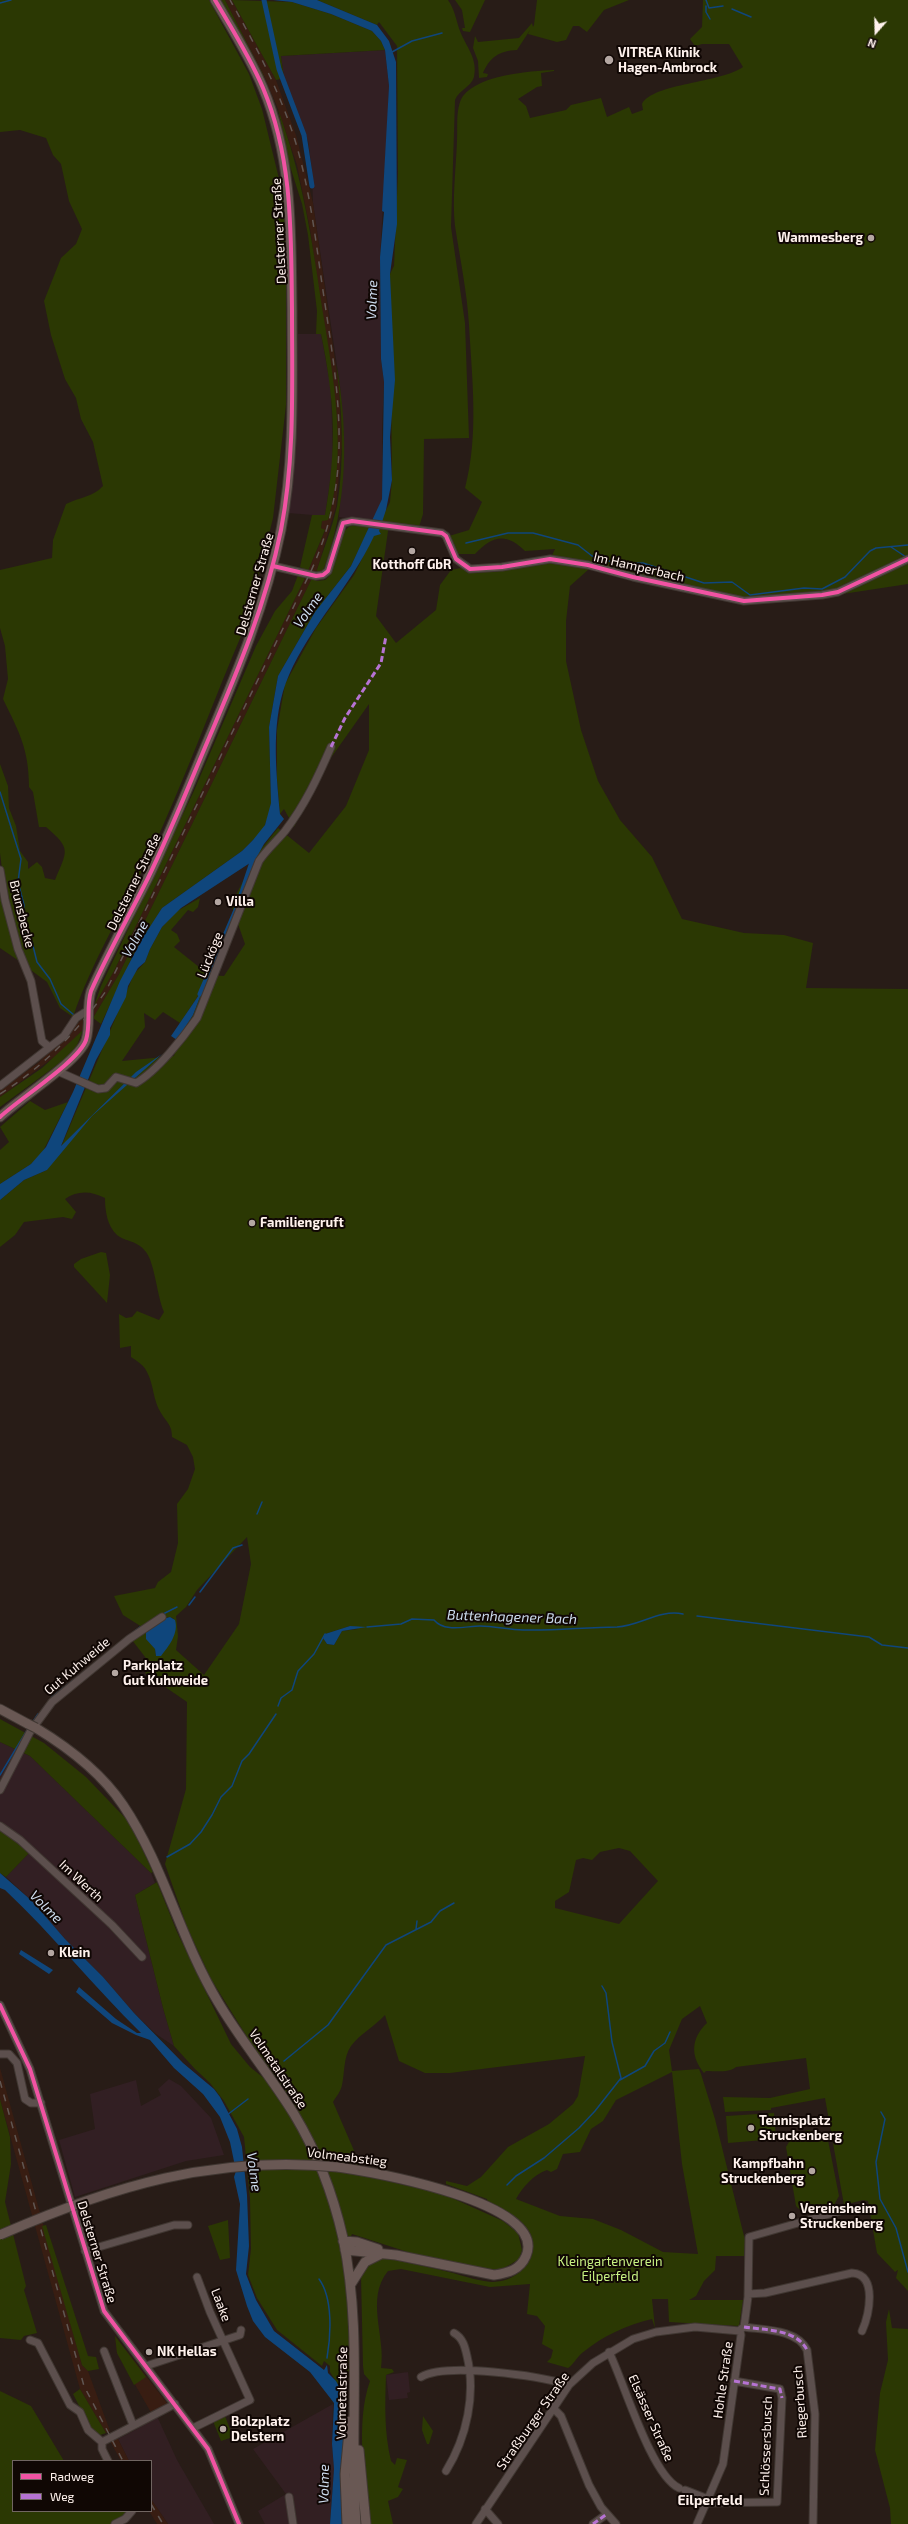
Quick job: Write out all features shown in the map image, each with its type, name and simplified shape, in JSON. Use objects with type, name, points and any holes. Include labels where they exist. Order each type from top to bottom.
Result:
[{"type":"main road","name":"Delsterner Straße","points":[[0,1117],[58,1071],[76,1055],[83,1045],[87,1036],[87,1011],[91,991],[166,839],[243,656],[258,617],[273,566],[286,492],[291,418],[292,251],[289,192],[279,134],[264,89],[248,56],[215,0]]},
{"type":"main road","name":"Volmetalstraße","points":[[0,1709],[32,1726],[85,1762],[106,1783],[122,1803],[140,1832],[195,1959],[218,2002],[293,2112],[308,2140],[331,2196],[343,2241],[351,2284],[355,2318],[354,2426],[356,2524]]},
{"type":"main road","name":"Volmeabstieg","points":[[0,2235],[97,2197],[142,2183],[195,2171],[270,2163],[338,2167],[422,2183],[468,2199],[515,2223],[524,2233],[528,2245],[520,2265],[504,2274],[494,2275],[396,2255],[357,2242],[343,2241]]},
{"type":"main road","name":"Volmeabstieg","points":[[345,2250],[396,2255]]},
{"type":"main road","points":[[351,2284],[365,2262],[382,2254]]},
{"type":"main road","points":[[347,2524],[346,2456],[348,2434],[355,2409]]},
{"type":"main road","points":[[354,2426],[358,2435],[366,2524]]},
{"type":"street","name":"Im Hamperbach","points":[[273,566],[316,576],[323,575],[328,571],[343,523],[360,522],[444,533],[456,559],[470,568],[502,567],[550,559],[588,565],[633,577],[744,601],[822,595],[838,592],[908,559]]},
{"type":"street","name":"Lücköge","points":[[58,1071],[91,1086],[102,1089],[106,1088],[116,1077],[133,1083],[149,1073],[183,1037],[197,1018],[259,861],[267,848],[285,831],[312,792],[331,747]]},
{"type":"street","name":"Brunsbecke","points":[[0,870],[5,900],[18,950],[30,981],[42,1041],[48,1046]]},
{"type":"street","points":[[0,1086],[45,1052],[48,1046],[64,1036],[76,1018],[87,1011]]},
{"type":"street","name":"Gut Kuhweide","points":[[0,1790],[27,1738],[52,1702],[129,1639],[162,1617]]},
{"type":"street","name":"Im Werth","points":[[0,1826],[20,1840],[117,1930],[142,1957]]},
{"type":"street","name":"Delsterner Straße","points":[[0,2005],[24,2053],[41,2103],[104,2311],[193,2428],[214,2460],[239,2524]]},
{"type":"street","points":[[1,2054],[13,2056],[17,2062],[25,2099],[31,2103],[41,2103]]},
{"type":"street","name":"Hohle Straße","points":[[697,2524],[723,2464],[748,2294],[749,2237],[840,2211]]},
{"type":"street","points":[[85,2251],[174,2225],[188,2224]]},
{"type":"street","points":[[748,2294],[772,2291],[852,2273],[862,2276],[867,2280],[869,2289],[862,2331]]},
{"type":"street","name":"Laake","points":[[193,2428],[250,2400],[243,2382],[223,2342],[197,2277]]},
{"type":"street","name":"Straßburger Straße","points":[[476,2524],[569,2385],[593,2363],[609,2352],[649,2333],[695,2327],[742,2329]]},
{"type":"street","name":"Riegerbusch","points":[[742,2329],[792,2335],[805,2345],[807,2350],[815,2414],[813,2524]]},
{"type":"street","name":"Laake","points":[[223,2342],[240,2335],[240,2330]]},
{"type":"street","points":[[446,2471],[452,2462],[469,2411],[471,2372],[463,2341],[454,2333]]},
{"type":"street","points":[[30,2340],[38,2343],[70,2405],[80,2412],[88,2430],[102,2442],[102,2449],[108,2460]]},
{"type":"street","points":[[146,2366],[223,2342]]},
{"type":"street","points":[[104,2351],[133,2425]]},
{"type":"street","name":"Elsässer Straße","points":[[609,2352],[644,2435],[662,2473],[672,2485],[707,2501]]},
{"type":"street","points":[[421,2377],[437,2372],[530,2375],[569,2385]]},
{"type":"street","name":"Schlössersbusch","points":[[707,2501],[777,2502],[782,2398],[780,2389],[734,2381]]},
{"type":"street","points":[[102,2442],[175,2404]]},
{"type":"street","points":[[554,2409],[561,2416],[589,2485],[607,2514],[616,2524]]},
{"type":"street","points":[[289,2497],[293,2524]]},
{"type":"street","points":[[486,2509],[498,2524]]},
{"type":"street","points":[[115,2524],[125,2519],[131,2512]]},
{"type":"street","points":[[593,2524],[607,2514]]},
{"type":"shaded area","points":[[225,0],[232,0],[276,80],[296,135],[313,203],[339,388],[342,445],[336,507],[316,573],[308,571],[325,531],[321,528],[322,521],[329,517],[335,486],[335,407],[310,229],[297,165],[278,109],[264,76]]},
{"type":"shaded area","points":[[385,50],[389,86],[380,257],[381,359],[384,382],[382,429],[383,486],[382,499],[373,522],[339,517],[344,445],[340,386],[313,203],[312,170],[308,141],[284,78],[281,56]]},
{"type":"shaded area","points":[[298,334],[321,334],[331,388],[333,462],[325,516],[288,513],[296,433]]},
{"type":"shaded area","points":[[306,576],[312,578],[119,974],[93,1018],[94,1006],[114,971]]},
{"type":"shaded area","points":[[83,1018],[83,1030],[61,1052],[0,1097],[0,1090],[38,1063]]},
{"type":"shaded area","points":[[0,1742],[30,1756],[151,1873],[155,1883],[135,1895],[174,2046],[156,2034],[134,2013],[103,1977],[65,1939],[32,1901],[6,1877],[29,1853],[0,1829]]},
{"type":"shaded area","points":[[0,2068],[82,2365],[88,2371],[110,2431],[106,2433],[80,2389],[0,2099]]},
{"type":"shaded area","points":[[169,2079],[181,2086],[211,2118],[224,2155],[186,2161],[75,2197],[59,2140],[95,2129],[90,2094],[136,2080],[141,2106],[161,2095],[158,2089]]},
{"type":"shaded area","points":[[115,2336],[170,2407],[153,2416],[117,2353]]},
{"type":"shaded area","points":[[408,2372],[410,2392],[407,2393],[408,2398],[389,2400],[386,2375]]},
{"type":"shaded area","points":[[333,2404],[332,2444],[334,2469],[330,2524],[265,2524],[258,2511],[286,2494],[253,2449]]},
{"type":"shaded area","points":[[156,2414],[177,2460],[214,2524],[168,2524],[152,2500],[152,2460],[128,2460],[118,2439],[139,2428],[148,2418]]},
{"type":"shaded area","points":[[118,2439],[128,2460],[120,2460],[110,2441]]},
{"type":"shaded area","points":[[152,2500],[168,2524],[157,2524],[150,2512],[152,2512]]},
{"type":"green space","points":[[0,0],[209,0],[249,74],[262,109],[282,191],[286,238],[286,405],[273,518],[247,622],[187,770],[138,878],[98,956],[73,1017],[60,1008],[47,982],[28,968],[19,948],[4,885],[0,853],[0,764],[8,786],[9,808],[16,826],[20,851],[28,862],[28,869],[37,862],[42,867],[45,878],[55,880],[65,851],[60,840],[54,834],[46,827],[39,827],[33,792],[29,787],[29,774],[25,751],[18,731],[3,699],[8,679],[5,646],[0,628],[0,570],[52,558],[53,540],[66,504],[91,495],[103,486],[93,442],[81,419],[76,398],[65,379],[51,335],[44,301],[61,258],[76,244],[82,229],[69,201],[61,164],[53,155],[46,138],[20,130],[0,132]]},
{"type":"green space","points":[[221,0],[225,0],[264,76],[263,77]]},
{"type":"green space","points":[[232,0],[292,2],[331,14],[372,31],[381,41],[385,50],[281,56],[284,78],[276,80]]},
{"type":"green space","name":"Kleingartenverein Eilperfeld","points":[[317,0],[448,0],[454,11],[462,37],[473,58],[475,70],[474,77],[468,86],[455,100],[451,227],[465,323],[469,438],[424,439],[423,514],[419,527],[389,524],[376,616],[396,643],[436,610],[440,585],[451,570],[461,568],[467,571],[550,560],[555,549],[525,551],[512,541],[499,539],[487,543],[475,554],[455,554],[449,536],[469,530],[482,502],[465,488],[472,448],[473,386],[468,312],[455,226],[454,205],[458,112],[460,101],[463,96],[470,89],[480,83],[492,79],[518,73],[554,70],[541,73],[542,86],[537,87],[518,99],[526,106],[530,118],[566,110],[571,105],[601,98],[607,117],[629,107],[632,114],[643,110],[642,104],[649,97],[659,92],[673,87],[719,77],[743,67],[729,44],[702,44],[695,46],[690,39],[702,27],[703,0],[908,0],[908,584],[823,597],[762,602],[589,569],[570,586],[566,621],[566,661],[581,730],[598,781],[620,820],[652,857],[682,919],[744,933],[784,935],[813,943],[806,988],[908,989],[908,2291],[896,2278],[898,2270],[895,2272],[877,2253],[868,2201],[863,2200],[844,2205],[825,2098],[771,2108],[771,2110],[725,2112],[723,2097],[770,2098],[810,2089],[806,2058],[736,2067],[726,2071],[706,2071],[704,2073],[696,2060],[694,2047],[698,2035],[707,2023],[700,2006],[682,2019],[669,2050],[672,2071],[699,2069],[715,2119],[745,2240],[744,2256],[716,2256],[715,2270],[704,2281],[696,2296],[689,2300],[743,2300],[739,2326],[669,2322],[668,2299],[652,2299],[655,2328],[652,2319],[633,2324],[615,2332],[598,2341],[582,2353],[568,2368],[547,2362],[551,2358],[553,2350],[542,2344],[545,2326],[537,2316],[527,2314],[530,2284],[490,2287],[401,2269],[388,2271],[381,2282],[377,2306],[382,2356],[381,2368],[392,2369],[394,2372],[386,2375],[385,2408],[387,2440],[391,2461],[395,2465],[397,2458],[407,2460],[398,2487],[403,2489],[398,2497],[388,2501],[393,2524],[369,2524],[362,2452],[365,2397],[370,2381],[364,2374],[363,2366],[361,2276],[363,2271],[372,2261],[385,2258],[492,2282],[507,2279],[521,2271],[530,2260],[533,2245],[532,2237],[523,2224],[517,2218],[488,2203],[487,2199],[446,2184],[446,2181],[467,2186],[481,2177],[508,2147],[549,2124],[573,2104],[578,2096],[585,2056],[450,2073],[425,2073],[399,2061],[385,2015],[359,2037],[351,2046],[345,2060],[340,2092],[333,2102],[365,2176],[443,2194],[503,2221],[518,2233],[522,2250],[519,2259],[502,2269],[487,2269],[420,2256],[352,2234],[345,2250],[355,2318],[346,2397],[330,2372],[330,2366],[324,2361],[322,2366],[277,2330],[257,2298],[248,2275],[251,2249],[250,2199],[244,2137],[224,2101],[210,2083],[174,2046],[135,1895],[157,1882],[177,1932],[231,2044],[250,2067],[275,2087],[277,2085],[211,1979],[187,1927],[165,1864],[186,1789],[187,1702],[145,1673],[152,1666],[132,1640],[142,1627],[123,1615],[114,1596],[155,1588],[158,1582],[171,1572],[178,1543],[177,1504],[188,1489],[195,1469],[193,1457],[187,1445],[172,1437],[170,1427],[156,1403],[151,1382],[146,1370],[140,1363],[131,1357],[131,1346],[120,1348],[119,1314],[126,1318],[132,1317],[137,1311],[159,1320],[164,1312],[152,1264],[143,1248],[120,1237],[111,1227],[107,1218],[105,1198],[85,1192],[75,1194],[65,1199],[76,1212],[72,1219],[63,1217],[24,1222],[15,1235],[0,1247],[0,1200],[24,1180],[47,1170],[61,1147],[134,974],[145,962],[162,927],[177,911],[200,898],[198,907],[193,912],[188,910],[171,930],[177,934],[180,941],[174,947],[209,975],[224,976],[245,944],[231,904],[258,853],[278,828],[309,853],[346,806],[369,750],[369,704],[328,762],[294,827],[284,809],[280,814],[277,779],[277,730],[285,684],[316,628],[354,575],[390,502],[392,480],[390,274],[394,266],[398,173],[397,46],[379,22],[377,25]],"holes":[[[202,990],[193,1015],[177,1040],[174,1056],[122,1061],[145,1027],[144,1013],[155,1020],[163,1012],[180,1023]],[[247,1537],[251,1564],[239,1624],[204,1675],[176,1650],[178,1636],[176,1616],[186,1607],[197,1590]],[[167,1617],[173,1618],[173,1630],[168,1644],[156,1656],[155,1649]],[[350,1626],[358,1629],[342,1631],[334,1645],[327,1644],[323,1638],[325,1634]],[[619,1848],[630,1851],[658,1881],[619,1924],[555,1908],[555,1901],[569,1892],[576,1860],[583,1858],[592,1860],[600,1852]],[[672,2072],[682,2164],[698,2254],[663,2252],[621,2230],[593,2219],[560,2216],[516,2199],[533,2178],[547,2170],[551,2172],[557,2169],[563,2154],[580,2152],[591,2129],[603,2121],[616,2100]]]},
{"type":"green space","points":[[455,0],[485,0],[470,32],[463,31],[462,28],[465,28],[462,10]]},
{"type":"green space","points":[[537,0],[629,0],[604,10],[587,32],[579,26],[573,26],[566,40],[557,42],[528,34],[530,30],[517,50],[500,53],[492,59],[486,67],[483,73],[488,74],[487,77],[479,78],[478,61],[473,48],[475,36],[478,42],[519,38],[532,23],[533,27],[534,25]]},
{"type":"green space","points":[[278,109],[294,158],[310,231],[337,414],[337,468],[334,494],[328,520],[322,521],[321,528],[325,530],[308,571],[300,567],[312,515],[325,515],[329,490],[333,446],[332,403],[321,334],[316,334],[317,311],[308,235],[302,204],[290,166]]},
{"type":"green space","points":[[336,363],[343,415],[344,468],[342,495],[331,546],[323,571],[316,573],[335,515],[340,488],[342,434]]},
{"type":"green space","points":[[351,525],[370,526],[351,566],[315,612],[278,676],[269,727],[271,803],[269,814],[263,830],[242,851],[162,908],[135,951],[101,1024],[93,1018],[119,974],[312,578],[317,581],[325,580],[330,575],[343,532]]},
{"type":"green space","points":[[298,575],[306,576],[114,971],[94,1006],[101,986],[193,793],[256,646],[275,611],[292,591]]},
{"type":"green space","points":[[0,884],[22,963],[0,948]]},
{"type":"green space","points":[[83,1030],[76,1048],[68,1057],[0,1107],[0,1097],[42,1068]]},
{"type":"green space","points":[[30,1101],[45,1110],[68,1102],[42,1153],[31,1164],[0,1184],[0,1150],[9,1142],[0,1127]]},
{"type":"green space","points":[[101,1252],[106,1253],[110,1275],[107,1303],[74,1267],[74,1264],[81,1259]]},
{"type":"green space","points":[[0,1719],[44,1743],[86,1777],[130,1823],[153,1872],[151,1873],[30,1756],[0,1742]]},
{"type":"green space","points":[[0,1829],[29,1853],[6,1877],[0,1873]]},
{"type":"green space","points":[[0,2099],[10,2137],[11,2164],[5,2202],[26,2286],[24,2290],[37,2333],[24,2336],[21,2340],[0,2338]]},
{"type":"green space","name":"Tennisplatz Struckenberg","points":[[774,2113],[776,2139],[728,2143],[726,2116]]},
{"type":"green space","name":"Kampfbahn Struckenberg","points":[[808,2130],[824,2135],[828,2140],[839,2196],[834,2205],[815,2212],[804,2211],[796,2206],[786,2147],[792,2137]]},
{"type":"green space","points":[[228,2220],[230,2258],[220,2260],[208,2226]]},
{"type":"green space","points":[[46,2225],[88,2356],[96,2357],[99,2369],[88,2371],[82,2365],[42,2226]]},
{"type":"green space","points":[[889,2309],[892,2328],[908,2329],[908,2524],[891,2524],[890,2508],[875,2450],[880,2393],[888,2360],[886,2322]]},
{"type":"green space","points":[[115,2336],[146,2377],[134,2385],[117,2353]]},
{"type":"green space","points":[[80,2389],[106,2433],[100,2435],[92,2431],[73,2394]]},
{"type":"green space","points":[[0,2391],[31,2406],[63,2460],[12,2460],[12,2512],[131,2512],[115,2524],[0,2524]]},
{"type":"green space","name":"Bolzplatz Delstern","points":[[225,2416],[233,2437],[221,2441],[213,2421]]},
{"type":"green space","points":[[423,2416],[433,2431],[429,2444],[427,2444],[422,2430]]},
{"type":"water","points":[[273,0],[317,0],[377,25],[389,41],[396,62],[397,224],[390,274],[395,380],[390,437],[392,480],[386,510],[379,531],[381,534],[374,536],[354,572],[308,639],[289,675],[283,691],[277,726],[276,762],[280,814],[284,819],[264,844],[253,864],[250,863],[181,908],[162,927],[145,962],[138,968],[128,986],[126,997],[110,1028],[110,1035],[96,1060],[61,1146],[136,1072],[162,1054],[92,1116],[47,1170],[24,1180],[0,1200],[0,1184],[31,1164],[46,1147],[73,1092],[120,981],[142,939],[162,908],[242,851],[265,825],[271,803],[269,727],[278,676],[315,612],[351,566],[382,499],[384,382],[381,359],[380,257],[384,212],[382,211],[389,86],[385,50],[381,41],[372,31],[331,14],[292,2]]},
{"type":"water","points":[[203,989],[193,1015],[177,1040],[171,1036]]},
{"type":"water","points":[[170,1617],[175,1620],[176,1630],[170,1644],[161,1656],[156,1656],[155,1649],[146,1639],[146,1629],[163,1619]]},
{"type":"water","points":[[350,1626],[367,1627],[342,1631],[334,1645],[327,1644],[323,1638],[325,1634]]},
{"type":"water","points":[[0,1873],[32,1901],[65,1939],[103,1977],[134,2013],[183,2063],[214,2089],[220,2097],[237,2129],[242,2147],[247,2195],[249,2246],[246,2274],[256,2300],[274,2331],[324,2370],[327,2365],[328,2373],[336,2381],[344,2396],[345,2429],[341,2474],[342,2524],[330,2524],[334,2469],[332,2444],[334,2403],[310,2372],[265,2337],[253,2321],[236,2270],[240,2204],[234,2177],[236,2171],[230,2142],[220,2117],[203,2094],[174,2068],[150,2040],[112,2023],[76,1992],[79,1987],[116,2019],[137,2033],[141,2033],[23,1907],[5,1890],[0,1888]]},
{"type":"water","points":[[21,1950],[53,1970],[49,1974],[19,1954]]},
{"type":"waterway","points":[[0,3],[11,0]]},
{"type":"waterway","points":[[264,0],[279,69],[304,135],[312,186]]},
{"type":"waterway","points":[[706,0],[709,8],[723,6]]},
{"type":"waterway","points":[[706,6],[706,12],[710,19]]},
{"type":"waterway","points":[[732,9],[751,17]]},
{"type":"waterway","points":[[392,52],[412,41],[442,33]]},
{"type":"waterway","points":[[466,543],[508,533],[533,533],[578,545],[592,556],[619,564],[643,563],[704,583],[732,582],[750,595],[804,588],[822,589],[845,577],[870,551],[876,548],[908,545]]},
{"type":"waterway","points":[[891,547],[906,557]]},
{"type":"waterway","points":[[0,792],[21,859],[18,882],[24,905],[20,928],[32,942],[37,962],[50,979],[61,1004],[74,1015]]},
{"type":"waterway","points":[[200,994],[236,910],[253,859]]},
{"type":"waterway","points":[[257,1514],[262,1502]]},
{"type":"waterway","points":[[200,1592],[233,1548],[242,1545]]},
{"type":"waterway","points":[[189,1605],[195,1597]]},
{"type":"waterway","points":[[163,1614],[177,1607]]},
{"type":"waterway","name":"Buttenhagener Bach","points":[[367,1627],[401,1624],[412,1619],[434,1620],[439,1624],[450,1628],[480,1626],[518,1630],[594,1628],[625,1626],[666,1614],[683,1614]]},
{"type":"waterway","name":"Buttenhagener Bach","points":[[697,1616],[869,1637],[882,1645],[908,1648]]},
{"type":"waterway","points":[[128,1636],[140,1627]]},
{"type":"waterway","name":"Buttenhagener Bach","points":[[278,1706],[281,1698],[292,1690],[298,1671],[314,1654],[325,1634]]},
{"type":"waterway","points":[[52,1697],[96,1662]]},
{"type":"waterway","points":[[32,1723],[38,1714]]},
{"type":"waterway","name":"Buttenhagener Bach","points":[[167,1857],[190,1844],[201,1832],[221,1797],[232,1786],[242,1761],[249,1754],[276,1714]]},
{"type":"waterway","points":[[0,1775],[29,1727]]},
{"type":"waterway","points":[[284,2061],[328,2025],[386,1945],[431,1922],[440,1911],[454,1903]]},
{"type":"waterway","points":[[416,1929],[417,1921]]},
{"type":"waterway","points":[[507,2185],[516,2176],[544,2158],[579,2128],[595,2111],[621,2078],[612,2042],[606,1993],[602,1986]]},
{"type":"waterway","points":[[620,2080],[645,2066],[654,2051],[665,2043],[670,2032]]},
{"type":"waterway","points":[[227,2115],[248,2099]]},
{"type":"waterway","points":[[881,2112],[885,2119],[876,2162],[880,2199],[896,2228],[908,2272]]},
{"type":"waterway","points":[[319,2279],[324,2287],[329,2306],[330,2328],[327,2358]]},
{"type":"railway","points":[[0,1094],[16,1084],[58,1048],[83,1021],[106,991],[311,571],[325,534],[334,499],[338,464],[339,429],[337,394],[328,322],[308,192],[294,137],[281,101],[257,50],[230,0]]},
{"type":"railway","points":[[0,2081],[84,2386],[122,2460]]},
{"type":"railway","points":[[152,2506],[163,2524]]},
{"type":"marked path","points":[[331,747],[345,718],[381,663],[386,636]]},
{"type":"marked path","points":[[744,2327],[788,2334],[802,2343],[807,2350]]},
{"type":"marked path","points":[[734,2381],[780,2389],[782,2398]]},
{"type":"marked path","points":[[593,2524],[607,2514]]},
{"type":"cycle path","points":[[0,1117],[61,1069],[81,1049],[86,1040],[91,991],[156,861],[230,687],[268,584],[281,530],[289,476],[292,420],[291,253],[285,169],[273,115],[263,88],[247,54],[215,0]]},
{"type":"cycle path","points":[[273,566],[316,576],[323,575],[328,571],[343,523],[352,521],[442,533],[446,536],[456,559],[470,569],[502,567],[550,559],[588,565],[633,577],[744,601],[822,595],[838,592],[908,559]]},
{"type":"cycle path","points":[[0,2005],[30,2069],[104,2311],[208,2449],[239,2524]]},
{"type":"place","name":"VITREA Klinik Hagen-Ambrock","points":[[609,60]]},
{"type":"place","name":"Wammesberg","points":[[871,238]]},
{"type":"place","name":"Kotthoff GbR","points":[[412,551]]},
{"type":"place","name":"Villa","points":[[218,902]]},
{"type":"place","name":"Familiengruft","points":[[252,1223]]},
{"type":"place","name":"Parkplatz Gut Kuhweide","points":[[115,1673]]},
{"type":"place","name":"Klein","points":[[51,1953]]},
{"type":"place","name":"Tennisplatz Struckenberg","points":[[751,2128]]},
{"type":"place","name":"Kampfbahn Struckenberg","points":[[812,2171]]},
{"type":"place","name":"Vereinsheim Struckenberg","points":[[792,2216]]},
{"type":"place","name":"NK Hellas","points":[[149,2352]]},
{"type":"place","name":"Bolzplatz Delstern","points":[[223,2429]]},
{"type":"district","name":"Eilperfeld","points":[[710,2500]]},
{"type":"water label","name":"Volme","points":[[372,300]]},
{"type":"water label","name":"Volme","points":[[308,610]]},
{"type":"water label","name":"Volme","points":[[135,939]]},
{"type":"water label","name":"Volme","points":[[46,1907]]},
{"type":"water label","name":"Volme","points":[[254,2172]]},
{"type":"water label","name":"Volme","points":[[324,2484]]}]
